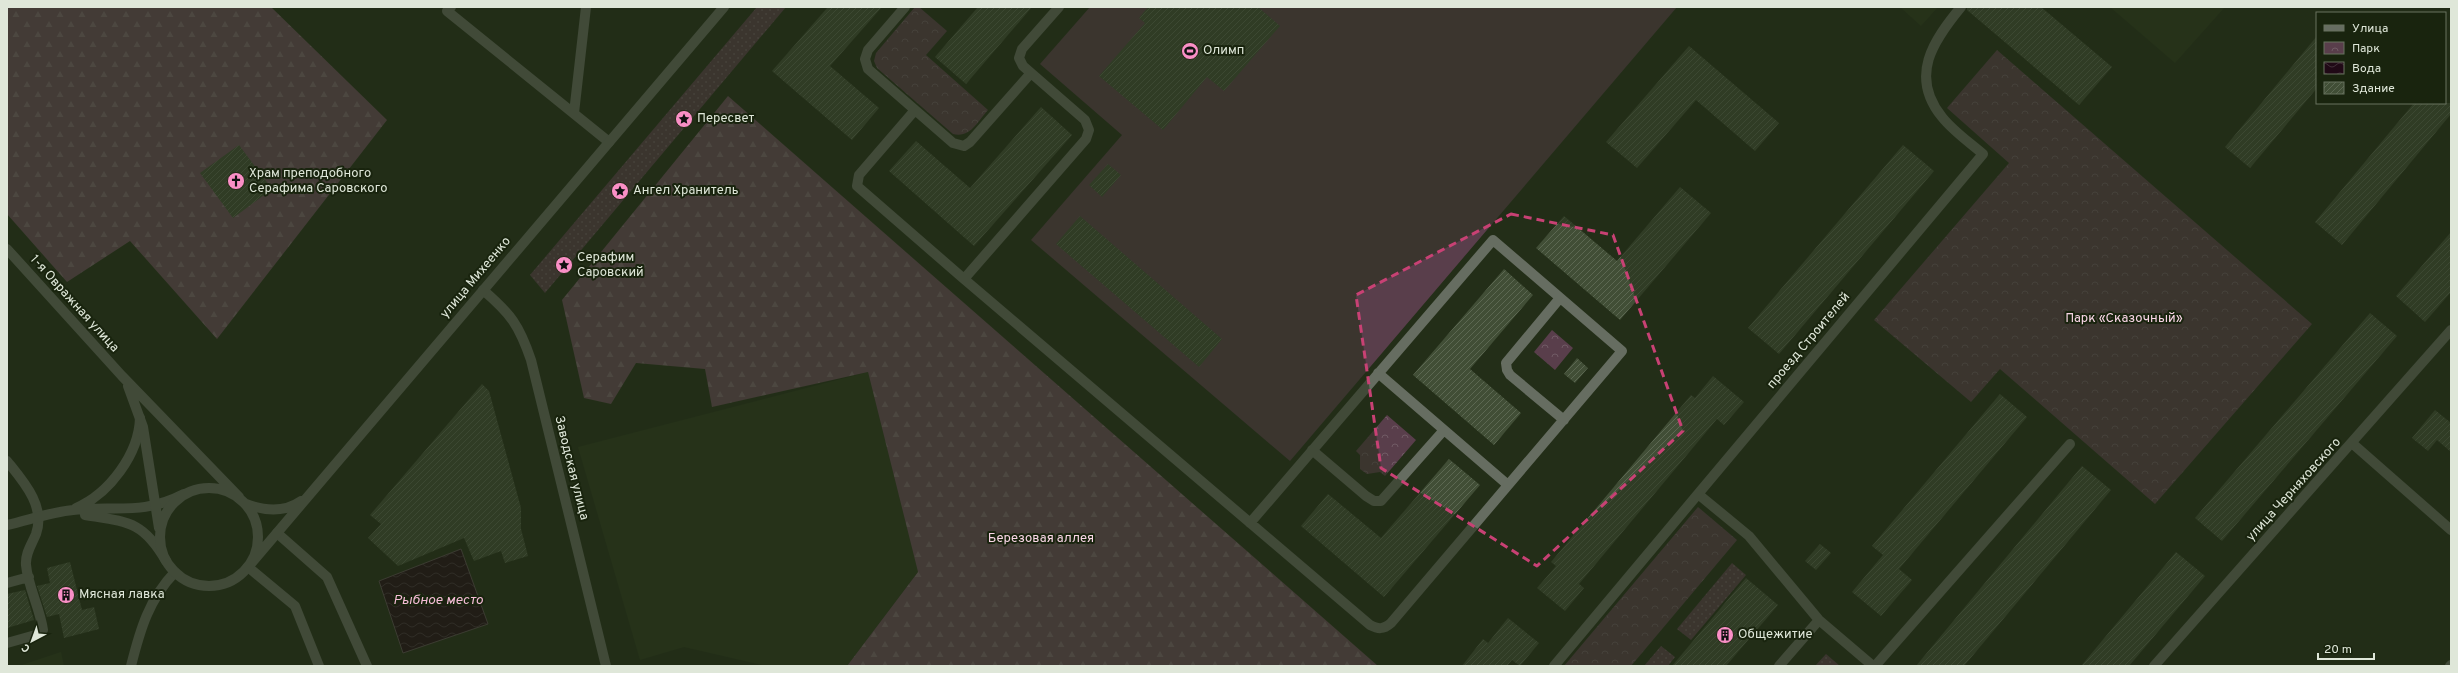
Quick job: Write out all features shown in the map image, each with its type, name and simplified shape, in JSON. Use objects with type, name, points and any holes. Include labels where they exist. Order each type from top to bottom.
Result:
[{"type":"street","points":[[451,7],[447,11],[609,142]]},
{"type":"street","points":[[574,113],[586,7]]},
{"type":"street","name":"улица Михеенко","points":[[248,566],[724,7]]},
{"type":"street","points":[[905,7],[868,50],[864,60],[868,69],[953,143],[964,146],[970,142],[1031,73]]},
{"type":"street","points":[[964,279],[1086,139],[1089,130],[1085,120],[1023,66],[1019,58],[1022,49],[1059,7]]},
{"type":"street","name":"проезд Строителей","points":[[1698,494],[1983,154],[1942,118],[1929,98],[1925,78],[1933,45],[1961,7]]},
{"type":"street","points":[[915,110],[859,176],[857,186],[964,279],[1250,523],[1370,625],[1378,628],[1386,628],[1622,351],[1493,240],[1250,523]]},
{"type":"street","name":"1-я Овражная улица","points":[[7,249],[122,376]]},
{"type":"street","name":"Заводская улица","points":[[483,290],[511,316],[520,330],[531,360],[606,666]]},
{"type":"street","points":[[1560,298],[1506,363],[1507,370],[1510,375],[1564,420]]},
{"type":"street","name":"улица Черняховского","points":[[2154,666],[2353,444],[2451,330]]},
{"type":"street","points":[[1378,373],[1508,485]]},
{"type":"street","points":[[122,376],[129,388],[140,416],[156,506],[161,548],[166,561]]},
{"type":"street","points":[[68,511],[116,520],[139,527],[151,538],[175,572],[199,585],[213,586],[226,583],[238,576],[248,566],[256,552],[258,535],[255,518],[242,501],[122,376]]},
{"type":"street","points":[[68,511],[95,496],[121,469],[137,438],[140,416]]},
{"type":"street","points":[[1312,450],[1366,496],[1374,501],[1382,501],[1444,430]]},
{"type":"street","points":[[1554,666],[1698,494],[1749,536],[1819,620],[1874,666],[2070,444]]},
{"type":"street","points":[[2353,444],[2451,530]]},
{"type":"street","points":[[7,461],[33,496],[39,517],[38,528],[28,551],[26,565],[43,630],[39,634],[7,643]]},
{"type":"street","points":[[7,525],[68,511],[133,510],[156,506],[197,489],[212,488],[226,490],[242,501],[265,510],[284,509],[296,505],[309,495]]},
{"type":"street","points":[[160,534],[163,519],[169,509],[184,494]]},
{"type":"street","points":[[277,533],[328,577],[367,666]]},
{"type":"street","points":[[248,566],[295,606],[319,666]]},
{"type":"street","points":[[131,666],[144,619],[152,600],[175,572]]},
{"type":"street","points":[[7,583],[29,576]]},
{"type":"street","points":[[1779,666],[1819,620]]},
{"type":"highlighted area","points":[[1511,214],[1613,235],[1683,431],[1537,566],[1381,468],[1356,295]]},
{"type":"shaded area","points":[[1900,7],[1938,7],[1921,26]]},
{"type":"shaded area","points":[[2110,7],[2225,7],[2175,63]]},
{"type":"shaded area","points":[[868,372],[918,572],[847,666],[766,666],[684,647],[640,660],[578,447]]},
{"type":"shaded area","points":[[61,652],[64,666],[19,666]]},
{"type":"green space","points":[[7,7],[271,7],[387,120],[217,339],[130,241],[67,282],[7,214]]},
{"type":"green space","points":[[757,7],[786,7],[545,293],[530,275]]},
{"type":"green space","points":[[915,7],[919,7],[947,31],[926,55],[988,110],[973,128],[965,134],[953,134],[877,68],[874,61],[876,53]]},
{"type":"green space","points":[[1090,7],[1677,7],[1290,461],[1031,240],[1122,135],[1040,64]]},
{"type":"green space","name":"Парк «Сказочный»","points":[[1997,50],[2312,324],[2155,504],[2000,369],[1971,402],[1874,320],[2009,163],[1947,108]]},
{"type":"green space","name":"Березовая аллея","points":[[728,96],[1378,666],[847,666],[918,572],[868,372],[712,407],[705,369],[636,363],[611,404],[584,398],[562,300]]},
{"type":"green space","points":[[1552,330],[1573,348],[1555,370],[1534,352]]},
{"type":"green space","points":[[1387,415],[1416,440],[1385,476],[1380,472],[1367,474],[1360,469],[1360,455],[1356,451]]},
{"type":"green space","points":[[1698,507],[1737,540],[1631,666],[1564,666]]},
{"type":"green space","points":[[1732,563],[1746,575],[1691,640],[1677,629]]},
{"type":"green space","points":[[1661,646],[1675,657],[1668,666],[1644,666]]},
{"type":"green space","points":[[1826,654],[1840,666],[1815,666]]},
{"type":"water","name":"Рыбное место","points":[[461,549],[488,624],[403,653],[379,581]]},
{"type":"building","points":[[828,7],[882,7],[830,66],[879,108],[852,140],[772,71]]},
{"type":"building","points":[[978,7],[1032,7],[966,84],[935,57]]},
{"type":"building","name":"Олимп","points":[[1148,7],[1258,7],[1280,26],[1224,91],[1207,77],[1163,130],[1099,76],[1145,23],[1139,18]]},
{"type":"building","points":[[1967,7],[2041,7],[2112,67],[2079,105],[1967,10]]},
{"type":"building","points":[[2316,37],[2316,89],[2250,168],[2225,147]]},
{"type":"building","points":[[1689,46],[1779,123],[1755,151],[1696,100],[1637,168],[1606,142]]},
{"type":"building","points":[[2451,103],[2451,114],[2342,245],[2315,222],[2413,104]]},
{"type":"building","points":[[1041,107],[1072,135],[974,246],[889,171],[916,141],[970,188]]},
{"type":"building","name":"Храм преподобного Серафима Саровского","points":[[239,145],[272,189],[233,218],[200,173]]},
{"type":"building","points":[[1903,145],[1934,171],[1779,354],[1748,328]]},
{"type":"building","points":[[1108,164],[1121,175],[1102,197],[1089,185]]},
{"type":"building","points":[[1680,187],[1711,213],[1620,320],[1536,248],[1564,216],[1617,261]]},
{"type":"building","points":[[1080,216],[1222,339],[1199,367],[1056,244]]},
{"type":"building","points":[[2451,232],[2451,292],[2425,322],[2396,296]]},
{"type":"building","points":[[1504,269],[1533,295],[1470,369],[1521,413],[1494,445],[1413,375]]},
{"type":"building","points":[[2370,313],[2397,336],[2222,541],[2195,518]]},
{"type":"building","points":[[1577,358],[1588,368],[1575,383],[1564,374]]},
{"type":"building","points":[[1713,376],[1744,402],[1724,425],[1717,419],[1579,584],[1584,588],[1565,611],[1537,588],[1556,566],[1551,562],[1691,395],[1695,398]]},
{"type":"building","points":[[482,384],[489,391],[521,508],[521,529],[528,556],[505,563],[501,551],[474,561],[464,538],[398,566],[368,538],[381,524],[370,515]]},
{"type":"building","points":[[2000,394],[2027,417],[1899,569],[1912,580],[1881,616],[1852,592],[1883,555],[1872,546]]},
{"type":"building","points":[[2435,410],[2451,423],[2451,452],[2437,440],[2428,451],[2412,438]]},
{"type":"building","points":[[1449,459],[1480,485],[1384,597],[1301,526],[1328,494],[1381,538]]},
{"type":"building","points":[[2082,466],[2111,490],[1964,666],[1916,666]]},
{"type":"building","points":[[1820,544],[1831,553],[1816,570],[1805,561]]},
{"type":"building","points":[[2176,552],[2205,576],[2129,666],[2081,666]]},
{"type":"building","name":"Мясная лавка","points":[[70,562],[82,610],[94,607],[99,629],[64,638],[59,614],[47,617],[37,586],[50,583],[47,568]]},
{"type":"building","name":"Общежитие","points":[[1746,578],[1778,605],[1726,666],[1672,666]]},
{"type":"building","points":[[25,590],[34,620],[7,628],[7,594]]},
{"type":"building","points":[[1508,618],[1539,643],[1520,666],[1512,660],[1507,666],[1462,666],[1483,639],[1488,643]]},
{"type":"place","name":"Олимп","points":[[1190,51]]},
{"type":"place","name":"Пересвет","points":[[684,119]]},
{"type":"place","name":"Храм преподобного Серафима Саровского","points":[[236,181]]},
{"type":"place","name":"Ангел Хранитель","points":[[620,191]]},
{"type":"place","name":"Серафим Саровский","points":[[564,265]]},
{"type":"place","name":"Мясная лавка","points":[[66,595]]},
{"type":"place","name":"Общежитие","points":[[1725,635]]}]
